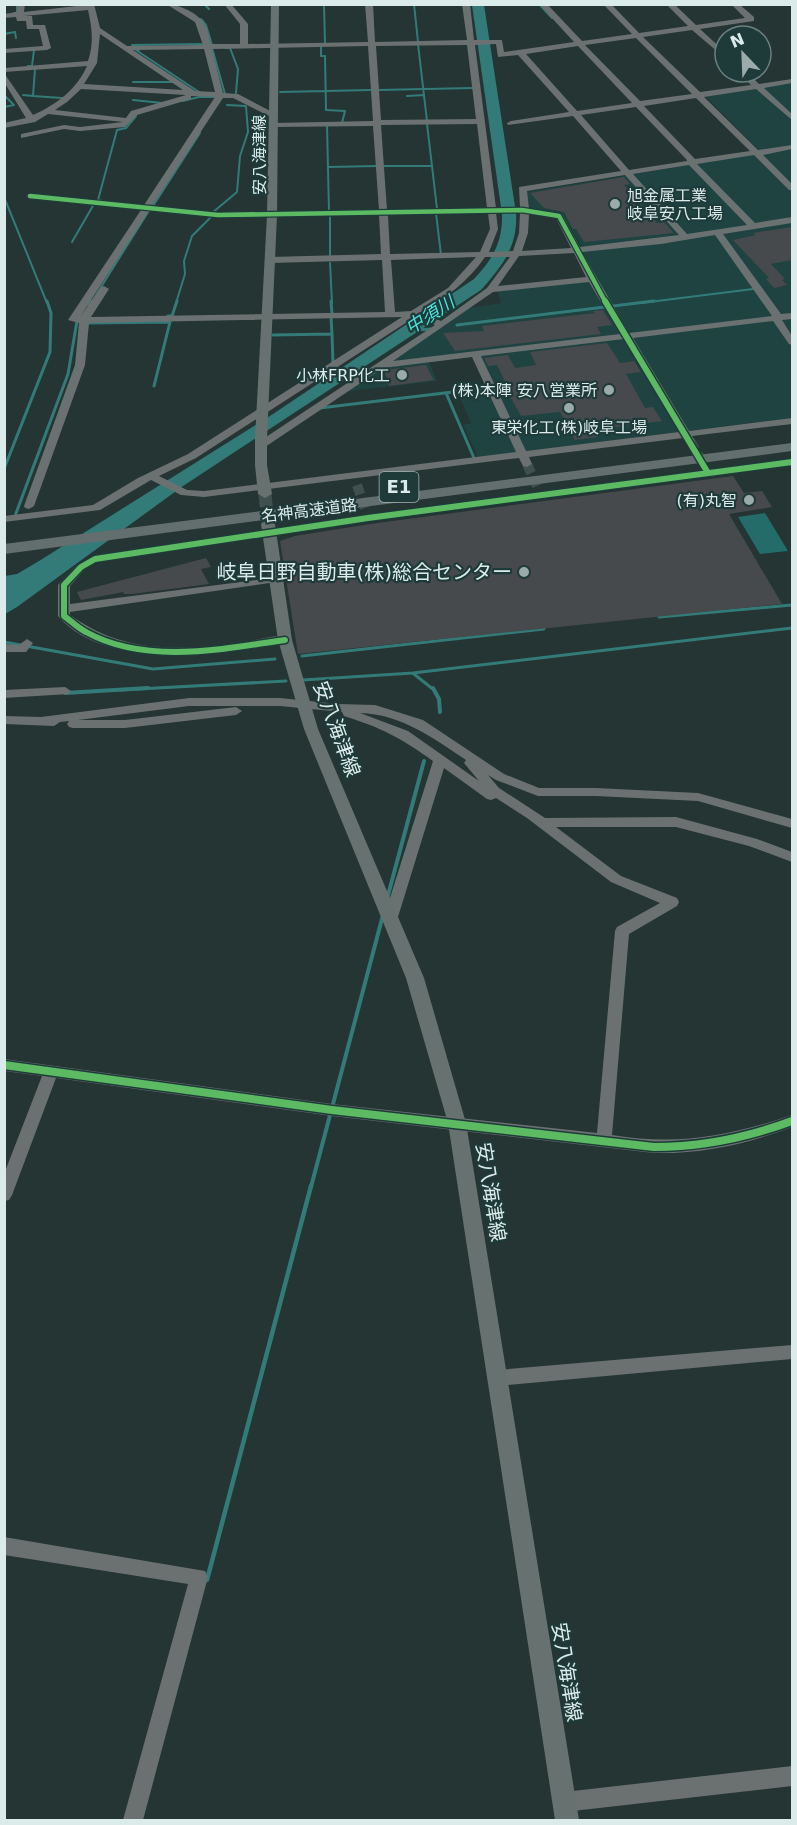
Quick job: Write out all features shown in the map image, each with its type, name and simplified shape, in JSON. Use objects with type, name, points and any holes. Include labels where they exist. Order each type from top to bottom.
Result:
[{"type":"highway","name":"名神高速道路","points":[[4,537],[792,436]]},
{"type":"highway","name":"名神高速道路","points":[[4,549],[792,447]]},
{"type":"main road","name":"安八海津線","points":[[265,490],[261,442],[272,215],[275,4]]},
{"type":"main road","name":"安八海津線","points":[[268,529],[285,640],[303,704],[321,759],[391,917],[418,987],[457,1123],[566,1811]]},
{"type":"street","points":[[4,51],[47,48],[42,27],[30,27],[29,18],[20,19],[21,4]]},
{"type":"street","points":[[169,4],[198,20],[202,25],[225,96]]},
{"type":"street","points":[[227,4],[244,24],[244,46]]},
{"type":"street","points":[[369,4],[390,314]]},
{"type":"street","points":[[4,519],[96,508],[155,478],[415,314],[466,277],[484,256],[494,229],[495,210],[466,4]]},
{"type":"street","points":[[542,4],[753,226]]},
{"type":"street","points":[[606,4],[792,188]]},
{"type":"street","points":[[669,4],[713,45]]},
{"type":"street","points":[[128,48],[499,42],[501,55],[751,20],[734,4]]},
{"type":"street","points":[[4,16],[90,6],[95,28],[96,51],[93,63],[78,86],[49,112],[32,120],[4,126]]},
{"type":"street","points":[[95,28],[196,95]]},
{"type":"street","points":[[34,68],[35,49]]},
{"type":"street","points":[[520,52],[685,237]]},
{"type":"street","points":[[4,70],[93,63]]},
{"type":"street","points":[[4,75],[32,120]]},
{"type":"street","points":[[511,123],[792,81]]},
{"type":"street","points":[[756,84],[792,118]]},
{"type":"street","points":[[78,86],[241,98],[273,119],[377,123],[481,121]]},
{"type":"street","points":[[24,136],[64,127],[80,129],[115,127],[124,124],[134,113],[196,95]]},
{"type":"street","points":[[29,506],[80,365],[84,320],[152,208],[225,96]]},
{"type":"street","points":[[49,112],[128,120]]},
{"type":"street","points":[[261,442],[468,307],[490,290],[515,255],[524,237],[522,189],[792,147]]},
{"type":"street","points":[[30,196],[218,215],[524,210],[559,216],[592,279],[688,438]]},
{"type":"street","points":[[270,260],[484,256],[579,251],[718,233],[792,220]]},
{"type":"street","points":[[718,233],[792,342]]},
{"type":"street","points":[[490,290],[592,279]]},
{"type":"street","points":[[84,320],[415,314],[438,324]]},
{"type":"street","points":[[377,366],[792,316]]},
{"type":"street","points":[[475,354],[524,460]]},
{"type":"street","points":[[155,478],[185,493],[265,490],[524,460],[688,438],[792,421]]},
{"type":"street","points":[[285,640],[165,651],[135,649],[115,644],[75,627],[64,616],[64,585],[81,567],[95,559],[268,529],[540,490],[706,469],[792,462]]},
{"type":"street","points":[[63,609],[276,579]]},
{"type":"street","points":[[4,648],[22,649],[27,643]]},
{"type":"street","points":[[4,694],[65,691]]},
{"type":"street","points":[[4,720],[125,724],[303,704],[375,709],[401,716],[438,734],[463,754],[500,777],[538,792],[596,792],[698,797],[720,801],[792,823]]},
{"type":"street","points":[[338,708],[404,734],[501,803],[537,819],[676,822],[752,842],[792,857]]},
{"type":"street","points":[[463,754],[495,791],[537,819],[616,879],[672,902],[622,931],[603,1140]]},
{"type":"street","points":[[391,917],[440,760]]},
{"type":"street","points":[[4,1065],[332,1110],[603,1140],[633,1146],[686,1148],[738,1140],[792,1122]]},
{"type":"street","points":[[4,1195],[51,1071]]},
{"type":"street","points":[[497,1378],[792,1352]]},
{"type":"street","points":[[4,1546],[200,1577],[132,1821]]},
{"type":"street","points":[[566,1811],[792,1776]]},
{"type":"shaded area","points":[[792,82],[792,418],[478,457],[463,425],[471,423],[458,393],[488,389],[473,357],[429,362],[437,381],[342,392],[469,308],[501,303],[498,291],[597,280],[584,256],[581,245],[563,216],[530,208],[526,192],[762,153],[704,95]]},
{"type":"shaded area","points":[[765,513],[788,551],[760,554],[738,517]]},
{"type":"water","name":"中須川","points":[[472,5],[484,5],[516,213],[511,246],[496,273],[481,290],[183,486],[5,614],[5,576],[17,574],[39,561],[273,414],[474,279],[486,265],[501,233],[502,214]]},
{"type":"building","points":[[624,177],[630,184],[624,185],[657,223],[664,222],[674,233],[584,242],[576,229],[573,229],[564,212],[544,208],[530,193]]},
{"type":"building","points":[[792,227],[792,260],[771,264],[785,279],[782,280],[787,285],[774,288],[766,279],[769,278],[733,240],[756,235],[753,233]]},
{"type":"building","points":[[603,310],[612,325],[597,327],[601,334],[455,351],[443,333],[484,331],[482,326],[595,313],[593,311]]},
{"type":"building","points":[[607,343],[620,363],[634,361],[641,372],[626,374],[645,408],[653,407],[662,421],[593,430],[598,437],[575,440],[560,412],[521,416],[508,393],[510,392],[497,365],[488,366],[484,358],[508,355],[515,368],[536,365],[530,352]]},
{"type":"building","name":"小林FRP化工","points":[[426,365],[434,380],[389,386],[384,370]]},
{"type":"building","name":"岐阜日野自動車(株)総合センター","points":[[733,476],[744,493],[762,491],[772,507],[729,514],[782,604],[298,654],[280,541],[295,536],[370,524]]},
{"type":"building","points":[[206,558],[211,567],[201,569],[209,584],[132,594],[123,592],[81,600],[77,592]]},
{"type":"waterway","points":[[14,13],[17,13],[17,4]]},
{"type":"waterway","points":[[204,4],[209,9]]},
{"type":"waterway","points":[[324,4],[325,43]]},
{"type":"waterway","points":[[414,4],[418,42]]},
{"type":"waterway","points":[[539,4],[552,18]]},
{"type":"waterway","points":[[201,19],[206,25],[212,45]]},
{"type":"waterway","points":[[4,34],[15,32],[16,38]]},
{"type":"waterway","points":[[132,45],[206,44]]},
{"type":"waterway","points":[[418,44],[423,89]]},
{"type":"waterway","points":[[321,46],[321,56],[325,56],[326,91]]},
{"type":"waterway","points":[[212,48],[225,94]]},
{"type":"waterway","points":[[226,48],[230,48],[238,69],[236,93]]},
{"type":"waterway","points":[[28,66],[32,66],[34,50]]},
{"type":"waterway","points":[[139,50],[136,50],[199,92]]},
{"type":"waterway","points":[[33,96],[35,69]]},
{"type":"waterway","points":[[133,82],[174,82]]},
{"type":"waterway","points":[[423,89],[473,88]]},
{"type":"waterway","points":[[378,90],[423,89]]},
{"type":"waterway","points":[[423,89],[424,95]]},
{"type":"waterway","points":[[326,91],[371,90]]},
{"type":"waterway","points":[[280,92],[326,91]]},
{"type":"waterway","points":[[326,91],[326,110],[345,111],[342,123]]},
{"type":"waterway","points":[[4,95],[14,105],[4,107]]},
{"type":"waterway","points":[[23,95],[33,96]]},
{"type":"waterway","points":[[407,96],[424,95]]},
{"type":"waterway","points":[[424,95],[427,121]]},
{"type":"waterway","points":[[33,96],[62,98]]},
{"type":"waterway","points":[[183,101],[199,97],[215,97]]},
{"type":"waterway","points":[[133,100],[162,103]]},
{"type":"waterway","points":[[212,213],[237,192],[240,156],[248,132],[246,106],[227,105]]},
{"type":"waterway","points":[[103,201],[98,200],[117,130],[126,128],[136,116]]},
{"type":"waterway","points":[[427,124],[432,166]]},
{"type":"waterway","points":[[327,125],[329,212]]},
{"type":"waterway","points":[[153,206],[200,133]]},
{"type":"waterway","points":[[328,167],[377,166]]},
{"type":"waterway","points":[[384,166],[432,166]]},
{"type":"waterway","points":[[432,166],[437,209]]},
{"type":"waterway","points":[[4,197],[47,303]]},
{"type":"waterway","points":[[72,242],[94,204],[98,204]]},
{"type":"waterway","points":[[91,303],[150,209]]},
{"type":"waterway","points":[[436,213],[441,255]]},
{"type":"waterway","points":[[330,215],[330,257]]},
{"type":"waterway","points":[[176,303],[185,274],[184,261],[192,236],[210,218]]},
{"type":"waterway","points":[[330,263],[332,303]]},
{"type":"waterway","points":[[641,303],[753,289]]},
{"type":"waterway","points":[[4,469],[50,352],[51,313],[47,301]]},
{"type":"waterway","points":[[89,305],[91,301]]},
{"type":"waterway","points":[[168,316],[172,316],[177,301]]},
{"type":"waterway","points":[[331,301],[332,314]]},
{"type":"waterway","points":[[457,325],[654,301]]},
{"type":"waterway","points":[[331,317],[332,334]]},
{"type":"waterway","points":[[15,516],[68,374],[77,321]]},
{"type":"waterway","points":[[88,323],[170,322],[154,386]]},
{"type":"waterway","name":"中須川","points":[[417,330],[431,329]]},
{"type":"waterway","points":[[273,335],[332,334]]},
{"type":"waterway","points":[[332,334],[333,364]]},
{"type":"waterway","points":[[320,408],[486,388]]},
{"type":"waterway","points":[[446,393],[474,458]]},
{"type":"waterway","points":[[659,617],[792,605]]},
{"type":"waterway","points":[[303,680],[413,673],[792,628]]},
{"type":"waterway","points":[[302,656],[544,629]]},
{"type":"waterway","points":[[4,642],[153,669],[275,659]]},
{"type":"waterway","points":[[414,674],[434,690]]},
{"type":"waterway","points":[[120,690],[286,681]]},
{"type":"waterway","points":[[65,693],[148,688]]},
{"type":"waterway","points":[[433,688],[439,699],[440,712]]},
{"type":"waterway","points":[[387,899],[424,761]]},
{"type":"waterway","points":[[311,1187],[383,915]]},
{"type":"waterway","points":[[207,1580],[311,1186]]},
{"type":"tunnel","points":[[690,441],[704,465]]},
{"type":"tunnel","points":[[527,464],[537,486]]},
{"type":"tunnel","points":[[357,485],[365,508]]},
{"type":"tunnel","points":[[265,494],[268,524]]},
{"type":"cycle path","points":[[30,196],[218,215],[522,210],[559,216],[592,279],[708,473]]},
{"type":"cycle path","points":[[285,640],[200,651],[140,649],[112,643],[86,632],[64,616],[64,585],[81,567],[95,559],[368,518],[792,462]]},
{"type":"cycle path","points":[[4,1065],[332,1110],[654,1147],[700,1146],[722,1142],[745,1137],[792,1121]]},
{"type":"place","name":"旭金属工業 岐阜安八工場","points":[[615,204]]},
{"type":"place","name":"小林FRP化工","points":[[402,375]]},
{"type":"place","name":"(株)本陣 安八営業所","points":[[609,390]]},
{"type":"place","name":"東栄化工(株)岐阜工場","points":[[569,408]]},
{"type":"place","name":"(有)丸智","points":[[749,500]]},
{"type":"place","name":"岐阜日野自動車(株)総合センター","points":[[524,572]]}]
